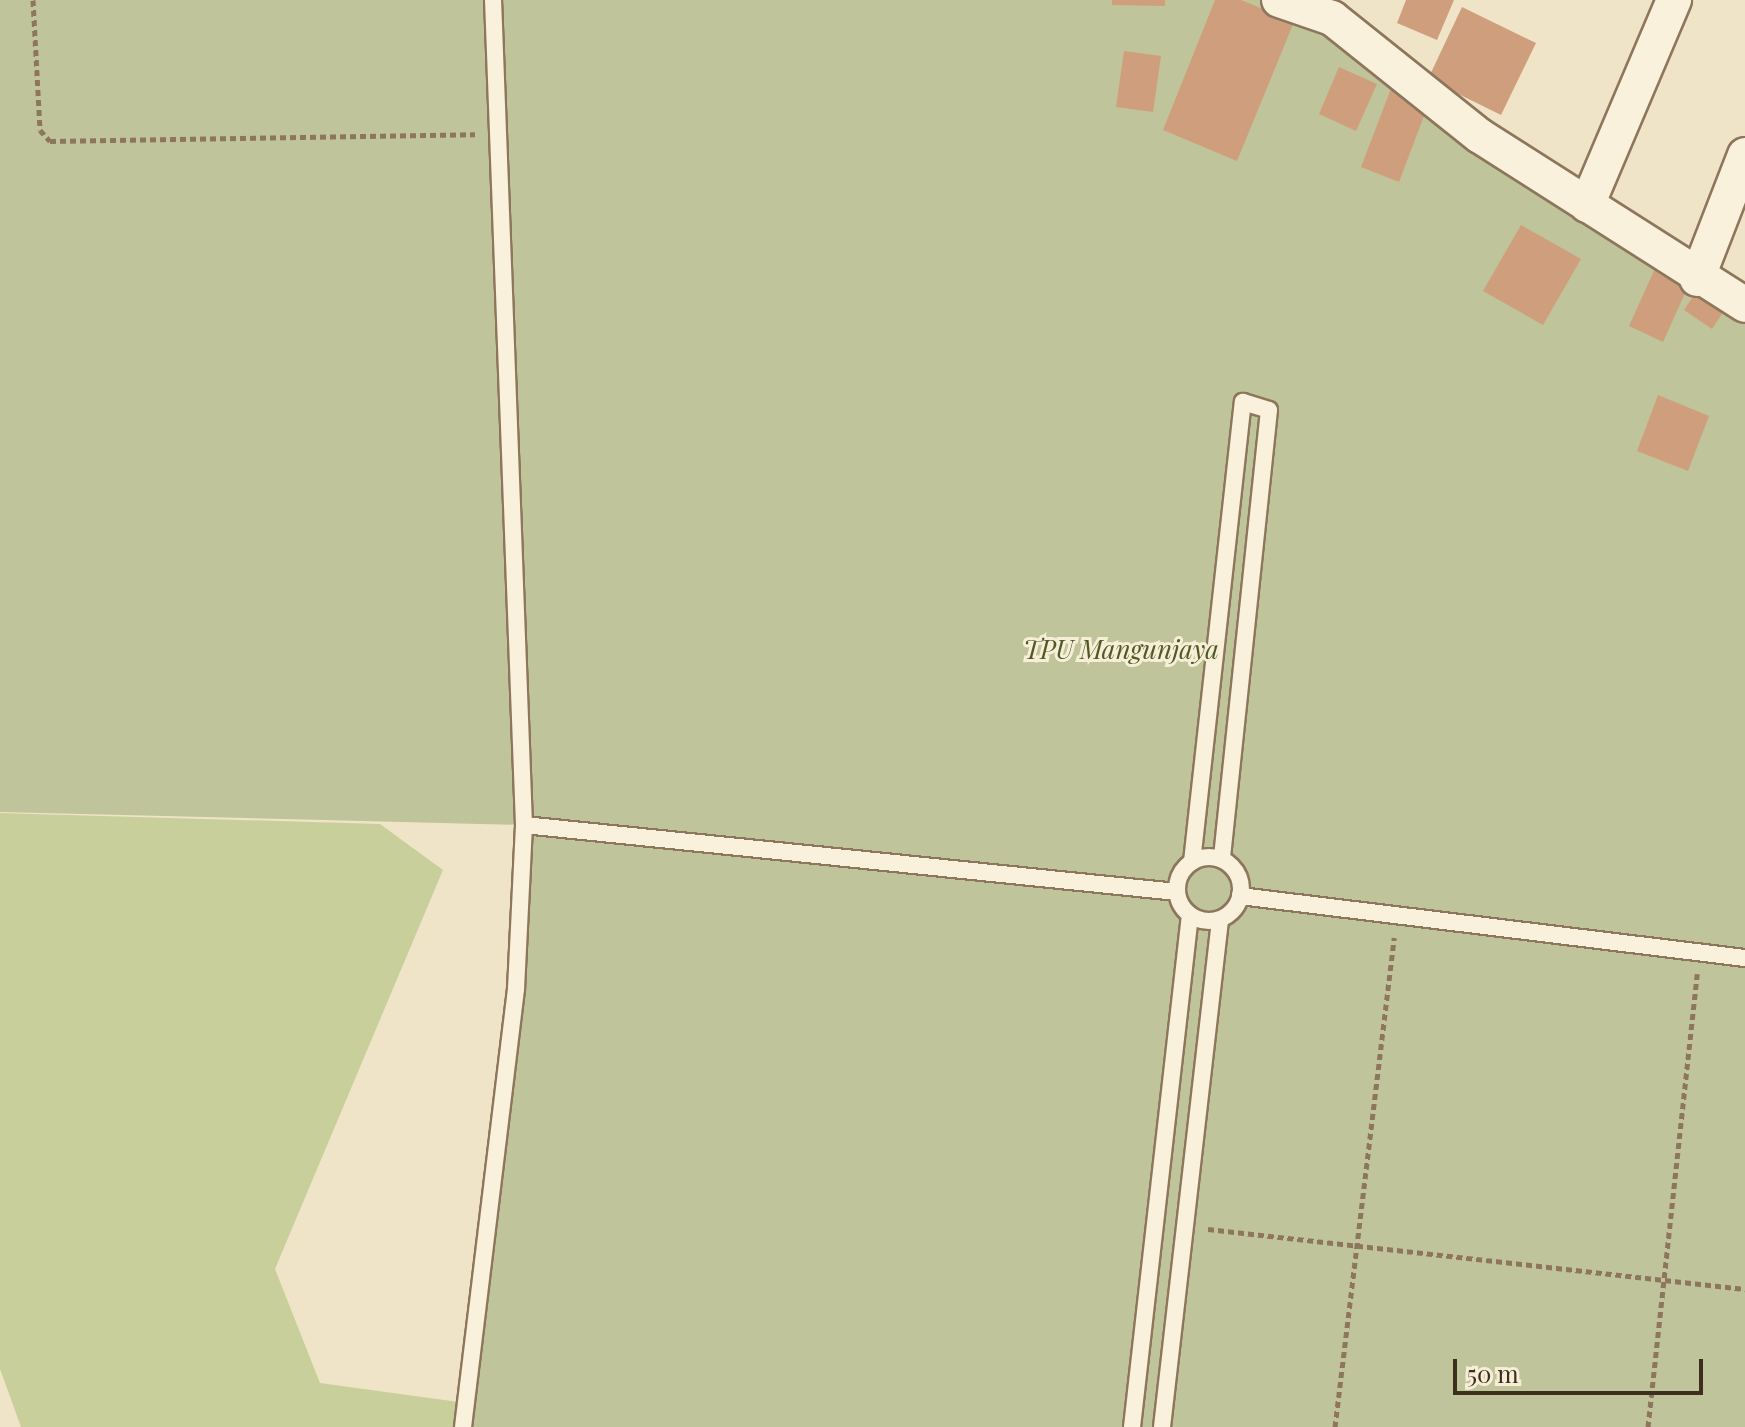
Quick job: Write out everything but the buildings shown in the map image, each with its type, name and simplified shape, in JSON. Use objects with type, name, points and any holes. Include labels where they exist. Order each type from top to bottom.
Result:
[{"type":"street","points":[[1279,0],[1332,18],[1480,136],[1697,279],[1745,305]]},
{"type":"street","points":[[1587,205],[1674,0]]},
{"type":"street","points":[[1697,279],[1745,155]]},
{"type":"lane","points":[[463,1427],[516,989],[524,825],[493,0]]},
{"type":"lane","points":[[1177,892],[1192,862],[1243,402],[1269,410],[1222,860]]},
{"type":"lane","points":[[524,825],[1177,892]]},
{"type":"lane","points":[[1192,862],[1222,860],[1234,869],[1240,896]]},
{"type":"lane","points":[[1132,1427],[1190,915],[1177,892]]},
{"type":"lane","points":[[1240,896],[1397,918],[1745,958]]},
{"type":"lane","points":[[1162,1427],[1220,920],[1240,896]]},
{"type":"lane","points":[[1190,915],[1220,920]]},
{"type":"path","points":[[33,0],[40,130],[50,141],[499,133]]},
{"type":"path","points":[[1335,1427],[1397,918]]},
{"type":"path","points":[[1648,1427],[1699,953]]},
{"type":"path","points":[[1187,1227],[1663,1275],[1745,1289]]},
{"type":"green space","name":"TPU Mangunjaya","points":[[0,0],[1279,0],[1745,305],[1745,1427],[463,1427],[516,989],[524,825],[0,812]]},
{"type":"green space","points":[[0,813],[380,824],[443,870],[275,1269],[320,1383],[466,1403],[464,1427],[21,1427],[0,1369]]}]
